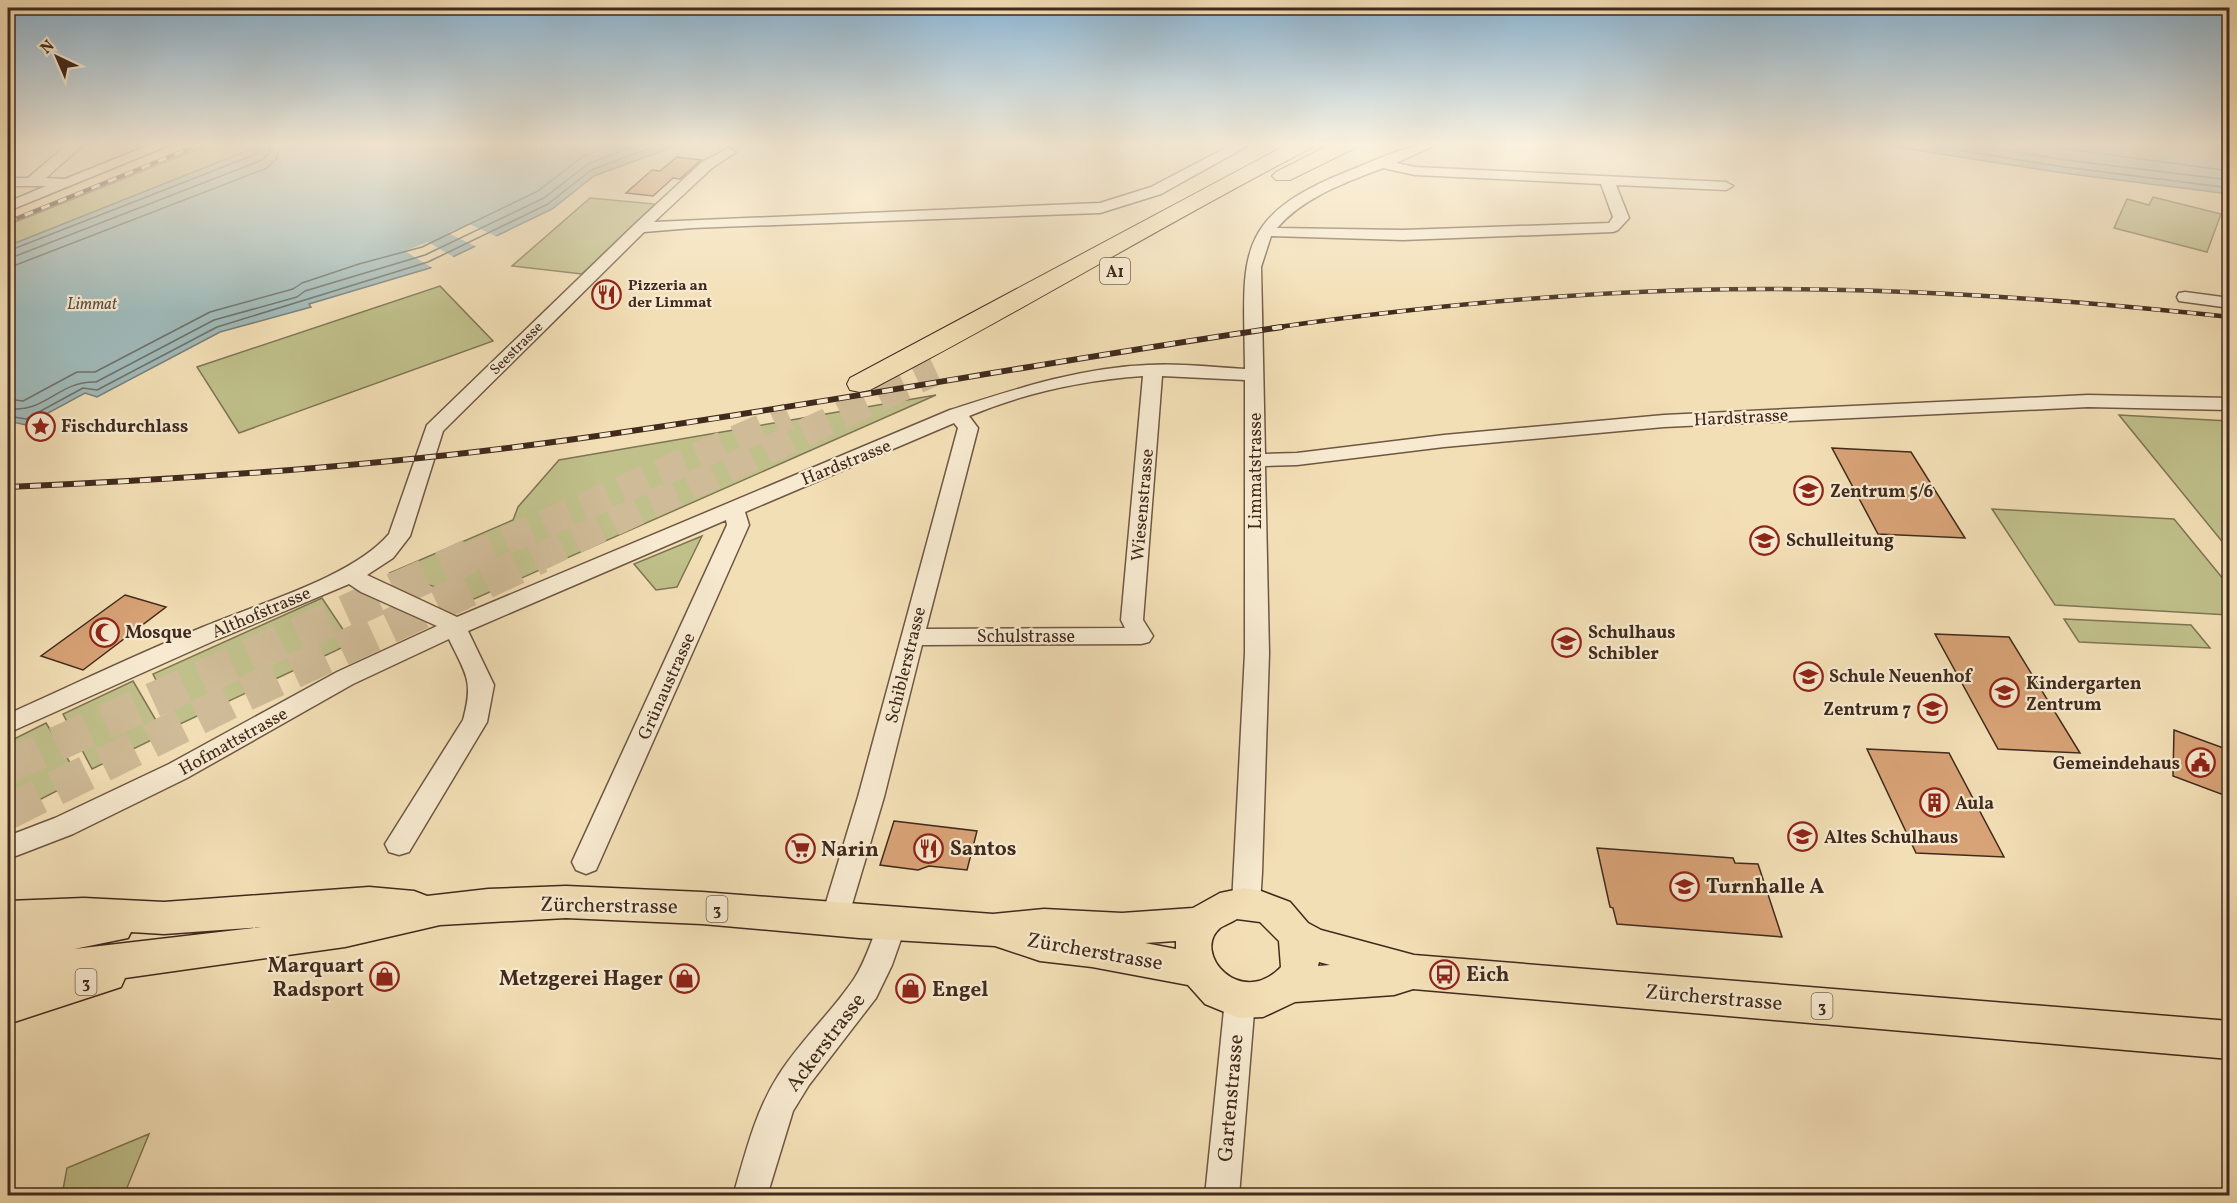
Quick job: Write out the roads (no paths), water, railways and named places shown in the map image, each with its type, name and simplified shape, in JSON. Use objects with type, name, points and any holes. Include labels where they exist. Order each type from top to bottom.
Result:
[{"type":"highway","name":"A1","points":[[860,384],[971,327],[1198,200]]},
{"type":"highway","name":"A1","points":[[1104,278],[1240,200]]},
{"type":"main road","name":"Zürcherstrasse","points":[[8,943],[73,935],[164,918],[369,903],[440,909],[566,902],[702,908],[993,930],[1044,925],[1142,929],[1201,923]]},
{"type":"main road","points":[[1246,904],[1276,913],[1296,935],[1301,949],[1301,963],[1290,985],[1268,999],[1240,1000],[1214,990],[1197,970],[1192,946],[1201,923],[1220,908],[1246,904]]},
{"type":"main road","name":"Zürcherstrasse","points":[[8,973],[165,957],[345,931],[440,909]]},
{"type":"main road","name":"Zürcherstrasse","points":[[8,917],[84,914],[164,918]]},
{"type":"main road","name":"Zürcherstrasse","points":[[993,930],[1040,945],[1092,950],[1197,970]]},
{"type":"main road","name":"Zürcherstrasse","points":[[1296,935],[1314,944],[1414,972],[2229,1040]]},
{"type":"main road","name":"3","points":[[8,1006],[165,957]]},
{"type":"main road","name":"Zürcherstrasse","points":[[1290,985],[1394,978],[1414,972]]},
{"type":"street","points":[[8,207],[25,200]]},
{"type":"street","name":"Seestrasse","points":[[351,575],[385,553],[399,536],[434,429],[669,200]]},
{"type":"street","points":[[639,228],[692,223],[1100,208],[1134,200]]},
{"type":"street","name":"Limmatstrasse","points":[[1246,904],[1251,863],[1253,703],[1257,653],[1253,267],[1259,244],[1266,231],[1284,210],[1298,200]]},
{"type":"street","points":[[1266,231],[1290,234],[1392,236],[1613,227],[1621,218],[1614,200]]},
{"type":"street","points":[[2185,297],[2229,303]]},
{"type":"street","name":"Hardstrasse","points":[[454,627],[1002,397],[1051,383],[1101,374],[1153,370],[1254,375]]},
{"type":"street","name":"Wiesenstrasse","points":[[1142,636],[1131,621],[1153,370]]},
{"type":"street","name":"Hardstrasse","points":[[1255,460],[1297,459],[1444,441],[1664,421],[2088,401],[2229,404]]},
{"type":"street","name":"Schiblerstrasse","points":[[836,919],[883,754],[911,637],[968,428],[957,414]]},
{"type":"street","name":"Grünaustrasse","points":[[586,862],[738,525],[734,509]]},
{"type":"street","points":[[351,575],[369,587],[444,619],[454,627],[482,685],[475,722],[399,844]]},
{"type":"street","name":"Althofstrasse","points":[[8,724],[210,633],[351,575]]},
{"type":"street","name":"Hofmattstrasse","points":[[8,848],[64,826],[178,771],[345,678],[454,627]]},
{"type":"street","name":"Schulstrasse","points":[[911,637],[1142,636]]},
{"type":"street","name":"Ackerstrasse","points":[[750,1196],[771,1126],[788,1088],[812,1054],[864,990],[881,959],[891,924]]},
{"type":"street","name":"Gartenstrasse","points":[[1221,1196],[1240,1000]]},
{"type":"water","name":"Limmat","points":[[123,200],[563,200],[552,209],[430,268],[309,304],[311,307],[220,332],[97,397],[85,393],[26,425],[8,421],[8,246]]},
{"type":"tunnel","points":[[537,558],[936,371]]},
{"type":"tunnel","points":[[467,558],[789,416]]},
{"type":"tunnel","points":[[8,766],[470,556]]},
{"type":"tunnel","points":[[8,812],[245,694],[540,556]]},
{"type":"railway","points":[[8,222],[62,200]]},
{"type":"railway","points":[[1272,328],[1428,308],[1533,299],[1638,292],[1758,289],[1960,294],[2230,317]]},
{"type":"railway","points":[[8,487],[288,470],[498,449],[747,413],[1282,327]]},
{"type":"place","name":"Pizzeria an der Limmat","points":[[607,294]]},
{"type":"place","name":"Fischdurchlass","points":[[40,426]]},
{"type":"place","name":"Zentrum 5/6","points":[[1809,491]]},
{"type":"place","name":"Schulleitung","points":[[1765,540]]},
{"type":"place","name":"Mosque","points":[[104,632]]},
{"type":"place","name":"Schulhaus Schibler","points":[[1567,642]]},
{"type":"place","name":"Schule Neuenhof","points":[[1808,676]]},
{"type":"place","name":"Kindergarten Zentrum","points":[[2005,693]]},
{"type":"place","name":"Zentrum 7","points":[[1932,709]]},
{"type":"place","name":"Gemeindehaus","points":[[2201,763]]},
{"type":"place","name":"Aula","points":[[1934,803]]},
{"type":"place","name":"Altes Schulhaus","points":[[1803,837]]},
{"type":"place","name":"Santos","points":[[929,848]]},
{"type":"place","name":"Narin","points":[[800,849]]},
{"type":"place","name":"Turnhalle A","points":[[1685,886]]},
{"type":"place","name":"Eich","points":[[1445,974]]},
{"type":"place","name":"Marquart Radsport","points":[[385,977]]},
{"type":"place","name":"Metzgerei Hager","points":[[684,978]]},
{"type":"place","name":"Engel","points":[[911,989]]}]
